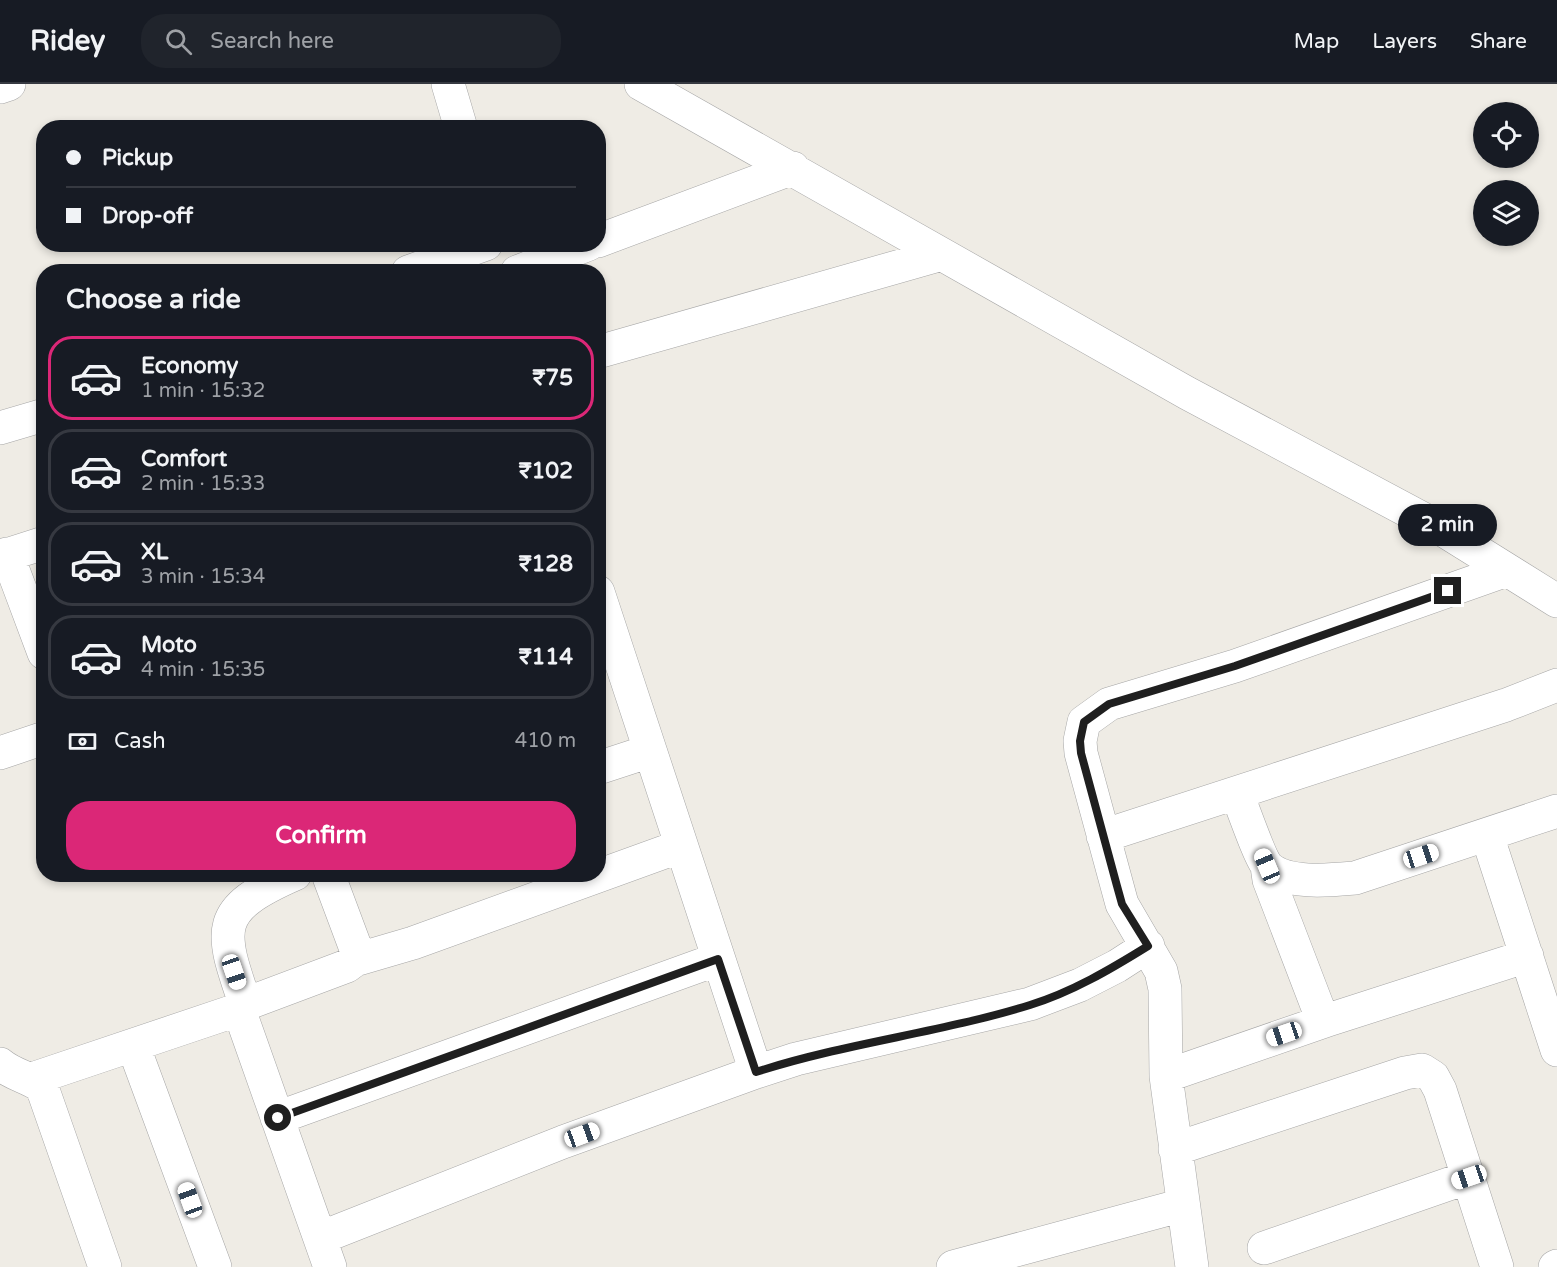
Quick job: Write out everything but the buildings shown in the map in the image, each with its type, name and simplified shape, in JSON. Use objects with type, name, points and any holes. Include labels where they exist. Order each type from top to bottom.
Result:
[{"type":"street","points":[[0,87],[9,84]]},
{"type":"street","points":[[448,84],[459,120]]},
{"type":"street","points":[[642,84],[793,168],[939,255],[1187,393],[1440,528],[1557,602]]},
{"type":"street","points":[[606,238],[793,168]]},
{"type":"street","points":[[430,264],[464,252]]},
{"type":"street","points":[[538,264],[568,252]]},
{"type":"street","points":[[606,350],[939,255]]},
{"type":"street","points":[[0,428],[36,417]]},
{"type":"street","points":[[36,545],[3,555],[36,634]]},
{"type":"street","points":[[1192,1267],[1166,1076],[1165,989],[1161,971],[1122,904],[1083,765],[1080,741],[1084,722],[1109,704],[1235,666],[1508,570]]},
{"type":"street","points":[[606,616],[756,1072]]},
{"type":"street","points":[[1104,836],[1506,705],[1557,685]]},
{"type":"street","points":[[0,753],[36,741]]},
{"type":"street","points":[[606,765],[650,751]]},
{"type":"street","points":[[1237,794],[1267,866],[1269,880],[1323,1021]]},
{"type":"street","points":[[1267,866],[1282,875],[1321,881],[1355,878],[1557,811]]},
{"type":"street","points":[[1487,835],[1557,1050]]},
{"type":"street","points":[[606,873],[681,846]]},
{"type":"street","points":[[278,882],[265,888],[233,914],[226,934],[228,956],[244,1007],[242,1018],[325,1253],[563,1142],[796,1059],[1030,1005],[1089,980],[1148,946]]},
{"type":"street","points":[[331,882],[356,949],[355,960]]},
{"type":"street","points":[[32,1079],[244,1007],[347,966],[355,960],[413,943],[582,882]]},
{"type":"street","points":[[1166,1076],[1323,1021],[1527,956]]},
{"type":"street","points":[[278,1118],[718,959]]},
{"type":"street","points":[[133,1045],[215,1267]]},
{"type":"street","points":[[0,1064],[12,1074],[32,1079],[42,1087],[105,1267]]},
{"type":"street","points":[[1175,1149],[1405,1073],[1422,1070],[1433,1077],[1440,1090],[1497,1267]]},
{"type":"street","points":[[1263,1248],[1469,1177]]},
{"type":"street","points":[[953,1267],[1183,1205]]},
{"type":"route","points":[[278,1118],[718,959],[756,1072],[796,1059],[1030,1005],[1080,985],[1117,966],[1148,946],[1122,904],[1083,765],[1080,741],[1084,722],[1109,704],[1235,666],[1448,591]]}]
